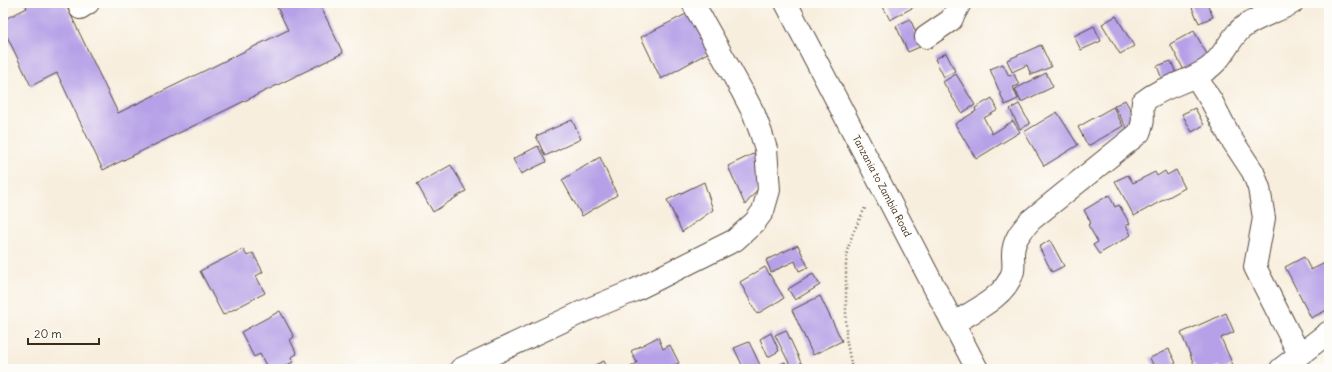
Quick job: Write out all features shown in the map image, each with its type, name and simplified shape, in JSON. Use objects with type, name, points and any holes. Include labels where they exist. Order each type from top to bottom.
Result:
[{"type":"main road","points":[[461,369],[582,312],[633,291],[735,240],[755,222],[763,211],[769,190],[766,149],[761,133],[745,97],[693,3]]},
{"type":"main road","name":"Tanzania to Zambia Road","points":[[786,3],[977,369]]},
{"type":"main road","points":[[926,37],[951,20],[960,3]]},
{"type":"main road","points":[[954,323],[986,303],[1003,289],[1013,272],[1014,243],[1018,235],[1031,220],[1139,133],[1144,124],[1142,110],[1143,102],[1161,90],[1196,77],[1218,60],[1238,31],[1292,3]]},
{"type":"main road","points":[[1196,77],[1212,102],[1232,141],[1253,172],[1259,188],[1264,218],[1255,267],[1290,364],[1329,332]]},
{"type":"path","points":[[852,369],[846,338],[847,251],[878,180]]},
{"type":"building","points":[[25,3],[65,3],[118,113],[288,30],[275,3],[319,3],[343,53],[103,170],[57,73],[31,86],[3,28],[3,20],[27,8]]},
{"type":"building","points":[[881,3],[921,3],[890,20]]},
{"type":"building","points":[[1190,3],[1207,3],[1213,17],[1199,23]]},
{"type":"building","points":[[692,11],[711,51],[661,79],[641,37]]},
{"type":"building","points":[[1116,16],[1134,46],[1120,54],[1102,24]]},
{"type":"building","points":[[910,19],[922,46],[908,52],[896,26]]},
{"type":"building","points":[[1094,26],[1101,41],[1081,50],[1074,36]]},
{"type":"building","points":[[1194,31],[1208,56],[1184,70],[1170,44]]},
{"type":"building","points":[[1041,45],[1051,67],[1031,75],[1027,65],[1012,72],[1007,60]]},
{"type":"building","points":[[946,53],[955,71],[944,77],[935,59]]},
{"type":"building","points":[[1171,61],[1178,78],[1164,84],[1157,66]]},
{"type":"building","points":[[1003,64],[1009,76],[1014,74],[1019,85],[1013,87],[1018,99],[1005,105],[990,69]]},
{"type":"building","points":[[1046,73],[1053,87],[1021,102],[1015,89]]},
{"type":"building","points":[[956,74],[975,105],[962,113],[943,82]]},
{"type":"building","points":[[992,98],[998,110],[984,118],[992,134],[1013,121],[1020,132],[976,159],[955,124],[976,111],[975,108]]},
{"type":"building","points":[[1125,100],[1140,126],[1129,132],[1114,106]]},
{"type":"building","points":[[1019,104],[1030,124],[1020,129],[1010,109]]},
{"type":"building","points":[[1113,107],[1123,126],[1088,146],[1078,127]]},
{"type":"building","points":[[1195,108],[1204,125],[1192,132],[1182,114]]},
{"type":"building","points":[[1057,112],[1078,145],[1044,166],[1024,132]]},
{"type":"building","points":[[572,120],[581,139],[545,156],[536,136]]},
{"type":"building","points":[[538,146],[546,162],[521,174],[513,159]]},
{"type":"building","points":[[755,153],[761,185],[745,205],[728,166]]},
{"type":"building","points":[[600,157],[617,195],[582,216],[562,180]]},
{"type":"building","points":[[451,165],[466,191],[433,212],[417,184]]},
{"type":"building","points":[[1176,170],[1185,188],[1134,216],[1115,181],[1128,175],[1133,183],[1155,172],[1157,176],[1165,171],[1167,175]]},
{"type":"building","points":[[704,182],[713,210],[682,232],[667,200]]},
{"type":"building","points":[[1109,195],[1115,207],[1119,205],[1130,224],[1126,225],[1131,235],[1099,254],[1093,245],[1098,242],[1088,225],[1091,223],[1084,210]]},
{"type":"building","points":[[1050,240],[1064,266],[1052,272],[1039,247]]},
{"type":"building","points":[[798,245],[808,267],[799,271],[795,261],[771,272],[766,260]]},
{"type":"building","points":[[243,249],[247,256],[253,253],[263,272],[256,276],[265,293],[223,315],[200,271]]},
{"type":"building","points":[[1304,257],[1311,270],[1329,261],[1329,309],[1311,318],[1285,267]]},
{"type":"building","points":[[765,267],[784,298],[757,314],[740,282]]},
{"type":"building","points":[[813,274],[820,285],[795,300],[788,289]]},
{"type":"building","points":[[820,296],[842,341],[813,355],[792,310]]},
{"type":"building","points":[[280,311],[294,337],[290,340],[297,354],[291,357],[293,362],[280,369],[268,369],[260,354],[254,357],[241,332]]},
{"type":"building","points":[[1226,313],[1234,332],[1221,338],[1233,365],[1224,369],[1220,369],[1219,366],[1212,369],[1196,369],[1181,333]]},
{"type":"building","points":[[786,330],[802,365],[795,369],[792,369],[775,335]]},
{"type":"building","points":[[771,333],[779,351],[768,357],[760,339]]},
{"type":"building","points":[[658,337],[663,349],[670,345],[679,363],[666,369],[631,369],[630,367],[637,363],[631,351]]},
{"type":"building","points":[[749,342],[762,369],[744,369],[734,348]]},
{"type":"building","points":[[1169,349],[1176,363],[1164,369],[1155,369],[1150,358]]},
{"type":"building","points":[[604,361],[608,369],[586,369]]},
{"type":"building","points":[[785,362],[789,369],[771,369]]}]
